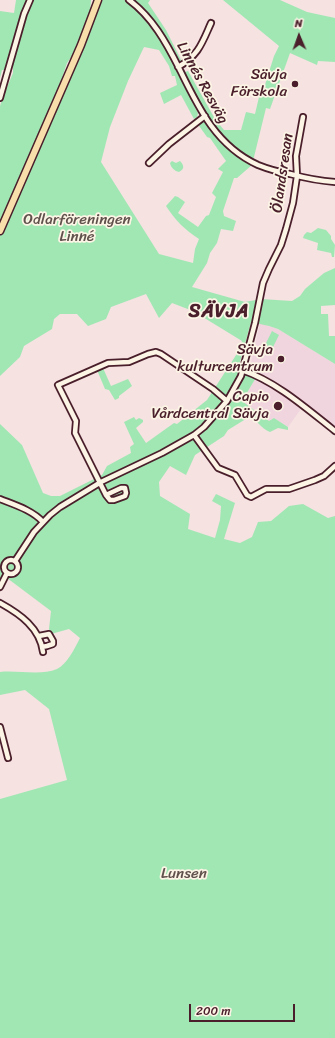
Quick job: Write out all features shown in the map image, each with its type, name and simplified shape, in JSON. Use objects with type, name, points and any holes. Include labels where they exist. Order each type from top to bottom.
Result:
[{"type":"main road","points":[[92,0],[92,17]]},
{"type":"main road","points":[[0,231],[81,45],[98,0]]},
{"type":"street","points":[[0,98],[24,14],[30,0]]},
{"type":"street","name":"Linnés Resväg","points":[[129,0],[154,24],[205,116],[218,136],[234,151],[259,165],[297,176],[335,182]]},
{"type":"street","points":[[178,67],[196,54],[211,23]]},
{"type":"street","points":[[149,163],[169,144],[205,116]]},
{"type":"street","name":"Ölandsresan","points":[[15,561],[34,532],[60,507],[101,482],[162,453],[194,435],[204,427],[227,401],[241,376],[261,299],[263,283],[268,269],[281,245],[293,204],[297,176],[296,156],[303,117]]},
{"type":"street","points":[[106,495],[101,482],[75,433],[76,421],[58,385],[108,364],[129,362],[156,352],[212,389],[227,401]]},
{"type":"street","points":[[242,370],[264,379],[335,431]]},
{"type":"street","points":[[194,435],[218,468],[235,475],[248,495],[251,497],[266,488],[289,489],[315,480],[324,476],[335,466]]},
{"type":"street","points":[[0,499],[27,510],[38,516],[43,522]]},
{"type":"street","points":[[0,560],[5,562],[11,560],[15,561],[18,566],[18,571],[11,575],[7,573],[4,568],[5,562]]},
{"type":"street","points":[[0,586],[7,573]]},
{"type":"street","points":[[0,603],[12,610],[29,624],[39,636],[42,650],[53,644],[49,634],[39,636]]},
{"type":"street","points":[[0,727],[8,758]]},
{"type":"shaded area","points":[[260,323],[278,329],[335,364],[335,431],[303,406],[288,427],[274,418],[269,421],[242,401],[257,376],[249,372]]},
{"type":"green space","points":[[16,0],[27,0],[18,24],[8,60],[4,70],[2,70],[0,78],[0,11],[14,13]]},
{"type":"green space","points":[[32,0],[91,0],[88,22],[76,50],[67,63],[57,93],[0,224],[0,106],[13,73],[13,60]]},
{"type":"green space","name":"Lunsen","points":[[100,0],[124,0],[129,2],[147,20],[172,58],[198,113],[197,117],[194,119],[181,95],[164,104],[160,93],[177,85],[175,76],[172,76],[169,66],[159,50],[144,47],[128,81],[110,127],[101,162],[159,254],[193,263],[195,249],[199,239],[189,232],[173,216],[166,206],[175,196],[178,197],[185,202],[178,213],[198,227],[206,216],[209,215],[216,197],[212,193],[223,172],[218,169],[226,161],[210,138],[207,137],[197,123],[202,120],[225,146],[252,165],[237,178],[234,178],[223,211],[224,216],[236,221],[233,231],[221,229],[217,243],[210,253],[207,263],[192,287],[245,302],[261,299],[292,301],[300,296],[305,289],[324,273],[335,268],[335,305],[321,306],[321,314],[328,314],[329,336],[335,336],[335,364],[278,329],[251,322],[240,362],[237,380],[226,399],[202,426],[191,435],[197,437],[226,408],[238,390],[245,372],[257,376],[242,401],[269,421],[274,418],[288,427],[288,430],[278,428],[270,432],[249,417],[228,430],[224,436],[195,455],[186,475],[170,466],[159,482],[160,496],[190,514],[188,529],[215,538],[220,520],[221,506],[212,501],[216,494],[235,503],[224,539],[240,543],[252,537],[258,522],[271,521],[289,506],[303,504],[328,518],[335,516],[335,1038],[0,1038],[0,799],[67,780],[49,709],[25,690],[0,695],[0,672],[44,672],[57,669],[67,660],[80,638],[69,629],[51,634],[49,629],[51,611],[3,575],[0,581],[0,424],[22,445],[43,493],[51,496],[60,496],[102,475],[107,466],[131,453],[130,447],[134,444],[124,422],[134,417],[136,420],[139,418],[143,420],[143,422],[136,428],[146,443],[174,423],[177,424],[207,400],[238,352],[242,341],[193,311],[172,303],[159,318],[146,294],[111,307],[106,319],[88,326],[77,314],[60,314],[54,319],[52,329],[24,346],[20,357],[0,376],[0,236]]},
{"type":"green space","points":[[131,0],[150,0],[148,3],[166,30],[183,64],[178,63],[169,41],[167,41],[155,23]]},
{"type":"green space","points":[[223,0],[280,0],[307,12],[335,18],[335,62],[318,61],[317,65],[290,53],[270,109],[266,108],[253,161],[230,145],[209,122],[183,73],[188,71],[215,119],[224,130],[241,130],[246,112],[255,114],[259,97],[256,92],[265,85],[274,56],[279,46]]},
{"type":"green space","points":[[172,161],[176,163],[180,161],[183,165],[182,170],[179,172],[173,169],[170,163]]},
{"type":"green space","points":[[318,228],[326,230],[331,236],[331,239],[335,245],[334,257],[332,257],[331,253],[317,250],[318,243],[303,238],[307,232],[311,233]]},
{"type":"green space","points":[[272,331],[279,335],[272,349],[265,345]]},
{"type":"green space","points":[[103,368],[111,386],[128,379],[132,386],[115,400],[109,390],[105,389],[97,370]]},
{"type":"place","name":"Sävja Förskola","points":[[295,84]]},
{"type":"place","name":"Sävja kulturcentrum","points":[[281,359]]},
{"type":"place","name":"Capio Vårdcentral Sävja","points":[[278,406]]},
{"type":"district","name":"SÄVJA","points":[[219,312]]},
{"type":"park label","name":"Odlarföreningen Linné","points":[[77,228]]}]
